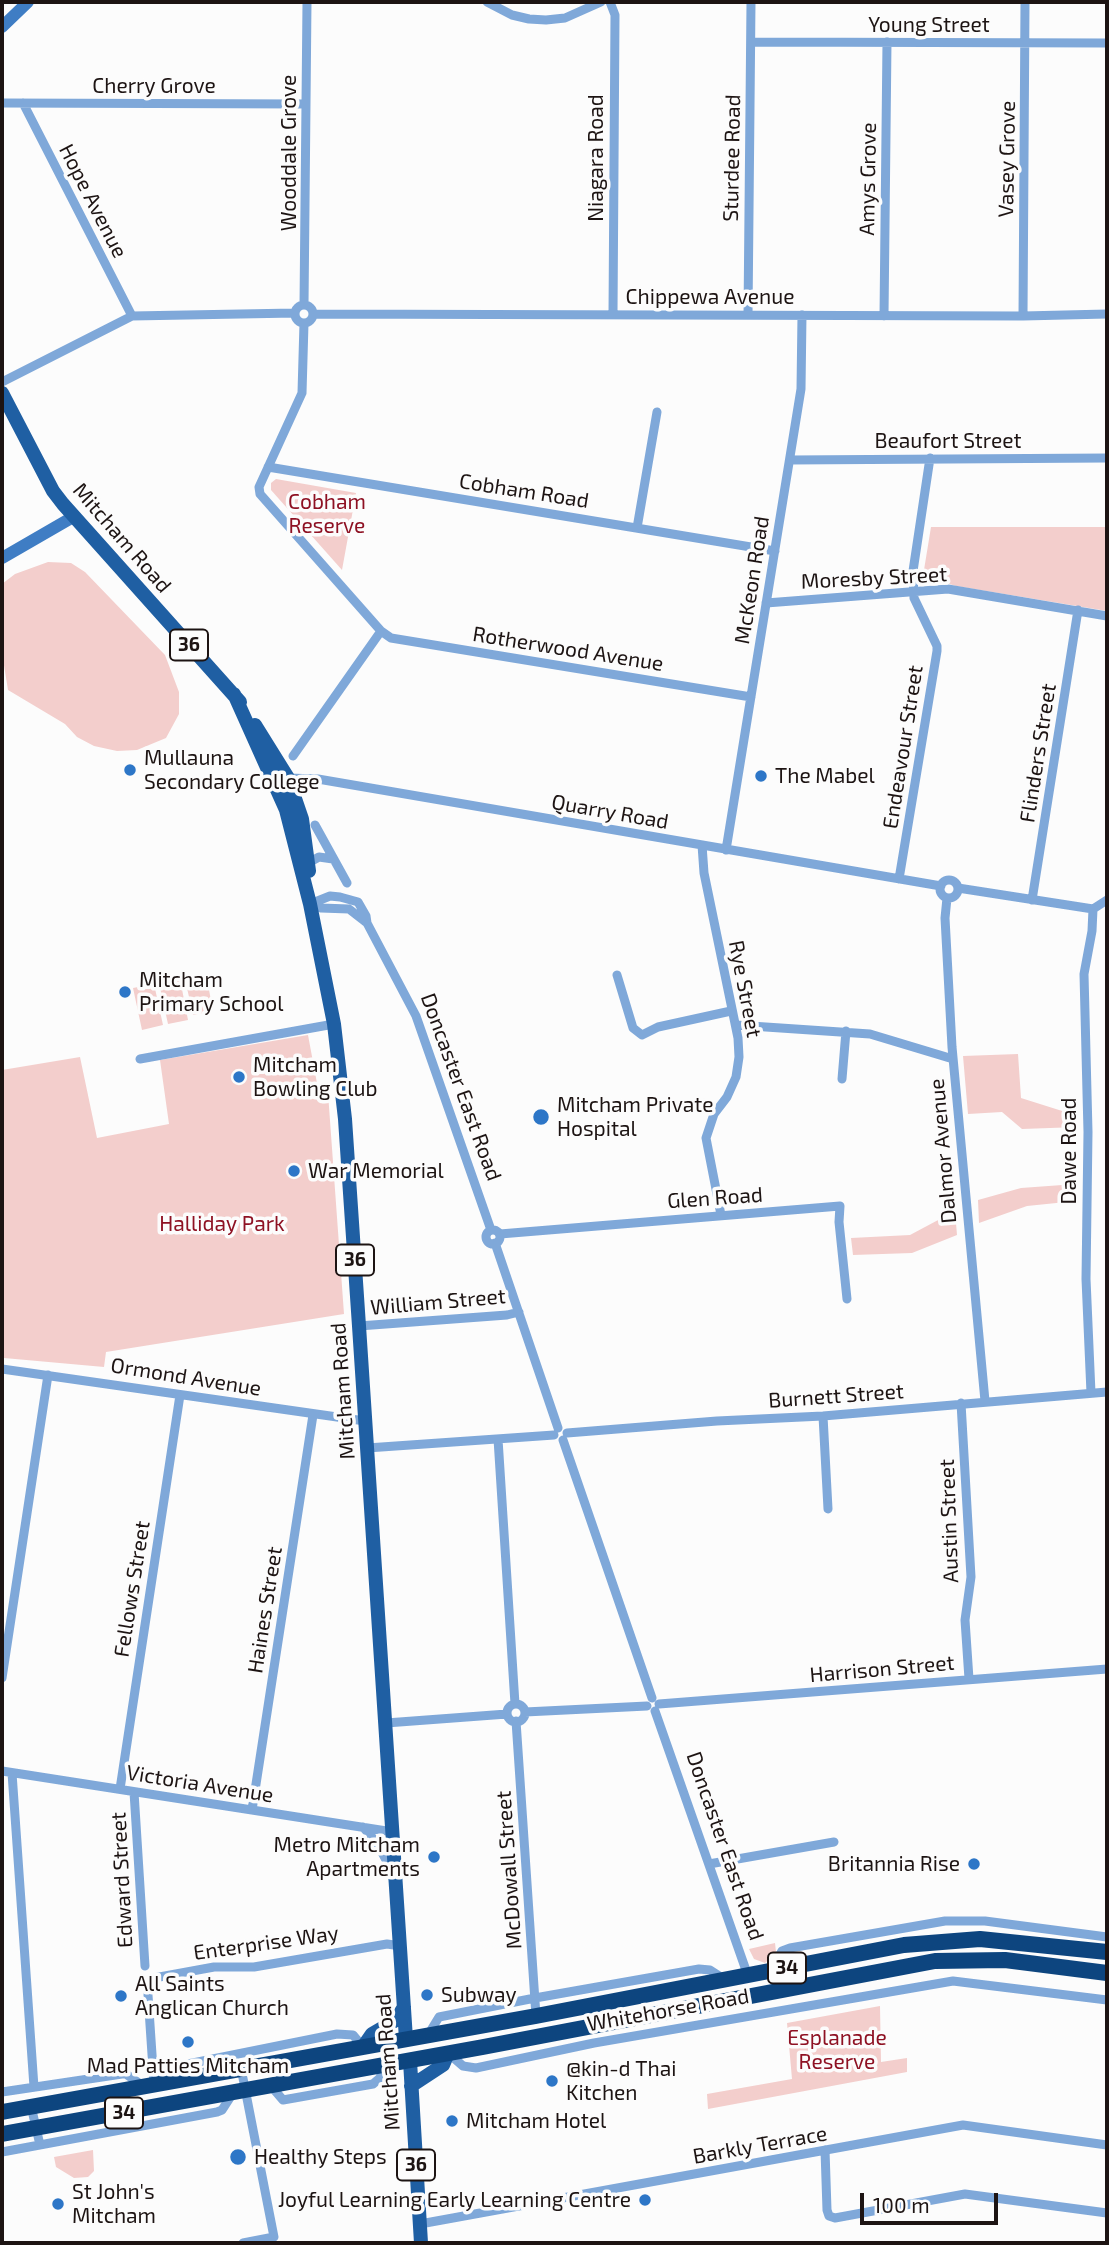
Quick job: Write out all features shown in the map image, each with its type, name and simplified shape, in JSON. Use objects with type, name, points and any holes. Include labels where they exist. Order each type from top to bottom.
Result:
[{"type":"highway","name":"Whitehorse Road","points":[[2,2112],[536,2016],[904,1945],[946,1940],[1003,1940],[1107,1952]]},
{"type":"highway","name":"Whitehorse Road","points":[[2,2134],[558,2033],[923,1963],[967,1959],[1013,1961],[1107,1973]]},
{"type":"highway","name":"Doncaster East Road","points":[[748,1976],[754,1996]]},
{"type":"highway","name":"Mitcham Road","points":[[406,2039],[410,2060]]},
{"type":"main road","points":[[2,27],[28,2]]},
{"type":"main road","name":"Mitcham Road","points":[[2,393],[53,491],[73,517],[234,694],[302,819],[310,904]]},
{"type":"main road","points":[[2,558],[73,517]]},
{"type":"main road","name":"Mitcham Road","points":[[281,781],[310,904],[334,1024],[345,1119],[406,2039]]},
{"type":"main road","points":[[363,2047],[372,2034],[396,2020],[404,2007]]},
{"type":"main road","points":[[411,2086],[443,2065],[449,2053]]},
{"type":"main road","name":"Mitcham Road","points":[[410,2060],[421,2243]]},
{"type":"street","name":"Wooddale Grove","points":[[304,305],[307,2]]},
{"type":"street","points":[[487,2],[513,15],[546,20],[565,18],[601,2]]},
{"type":"street","name":"Niagara Road","points":[[610,2],[615,15],[613,314]]},
{"type":"street","name":"Sturdee Road","points":[[748,315],[751,2]]},
{"type":"street","name":"Vasey Grove","points":[[1024,316],[1025,2]]},
{"type":"street","name":"Young Street","points":[[751,42],[1107,43]]},
{"type":"street","name":"Amys Grove","points":[[884,316],[887,42]]},
{"type":"street","name":"Cherry Grove","points":[[2,103],[306,104]]},
{"type":"street","name":"Hope Avenue","points":[[23,103],[132,316]]},
{"type":"street","points":[[304,305],[311,309],[313,314],[310,321],[304,323],[296,319],[295,313],[304,305]]},
{"type":"street","points":[[2,382],[132,316],[295,313]]},
{"type":"street","name":"Chippewa Avenue","points":[[313,314],[1107,314]]},
{"type":"street","name":"McKeon Road","points":[[726,850],[801,389],[802,315]]},
{"type":"street","points":[[293,756],[381,631],[260,494],[259,487],[302,393],[304,323]]},
{"type":"street","points":[[637,528],[657,412]]},
{"type":"street","name":"Endeavour Street","points":[[899,879],[937,651],[937,646],[916,606],[913,570],[930,458]]},
{"type":"street","name":"Beaufort Street","points":[[790,460],[1107,458]]},
{"type":"street","name":"Cobham Road","points":[[268,467],[775,551]]},
{"type":"street","name":"Moresby Street","points":[[766,603],[948,589],[1107,616]]},
{"type":"street","name":"Flinders Street","points":[[1032,900],[1078,610]]},
{"type":"street","name":"Rotherwood Avenue","points":[[381,631],[391,638],[751,697]]},
{"type":"street","name":"Quarry Road","points":[[281,781],[318,779],[941,886],[944,881],[950,880],[956,883],[958,888],[1093,909]]},
{"type":"street","points":[[314,825],[347,883]]},
{"type":"street","name":"Rye Street","points":[[702,845],[704,873],[736,1025],[739,1057],[736,1077],[727,1097],[714,1114],[706,1138],[721,1215]]},
{"type":"street","points":[[308,863],[319,857],[332,859]]},
{"type":"street","points":[[941,886],[940,892],[947,898],[954,896],[958,888]]},
{"type":"street","name":"Doncaster East Road","points":[[310,904],[330,896],[358,902],[416,1016],[495,1236],[560,1434],[748,1976]]},
{"type":"street","name":"Dalmor Avenue","points":[[947,898],[945,918],[953,1059],[985,1401]]},
{"type":"street","points":[[1093,909],[1107,900]]},
{"type":"street","name":"Dawe Road","points":[[1091,1393],[1086,1279],[1088,1132],[1084,974],[1093,909]]},
{"type":"street","points":[[617,975],[633,1028],[642,1035],[658,1027],[731,1011]]},
{"type":"street","points":[[140,1059],[334,1024]]},
{"type":"street","points":[[736,1025],[870,1034],[953,1059]]},
{"type":"street","points":[[842,1079],[846,1031]]},
{"type":"street","name":"Glen Road","points":[[495,1236],[840,1206],[847,1299]]},
{"type":"street","name":"William Street","points":[[359,1326],[519,1312]]},
{"type":"street","name":"Ormond Avenue","points":[[2,1368],[365,1421]]},
{"type":"street","points":[[2,1678],[48,1374]]},
{"type":"street","name":"Burnett Street","points":[[368,1448],[717,1421],[823,1416],[1107,1392]]},
{"type":"street","name":"Fellows Street","points":[[120,1789],[180,1395]]},
{"type":"street","name":"Austin Street","points":[[961,1403],[971,1570],[965,1620],[969,1679]]},
{"type":"street","name":"Haines Street","points":[[252,1810],[313,1415]]},
{"type":"street","points":[[823,1416],[828,1509]]},
{"type":"street","points":[[498,1439],[515,1704]]},
{"type":"street","name":"Harrison Street","points":[[525,1712],[653,1705],[1107,1669]]},
{"type":"street","points":[[515,1704],[520,1705],[525,1712],[522,1720],[510,1720],[507,1714],[510,1706],[515,1704]]},
{"type":"street","points":[[386,1723],[507,1714]]},
{"type":"street","name":"McDowall Street","points":[[516,1721],[536,2016]]},
{"type":"street","points":[[7,1772],[34,2087]]},
{"type":"street","name":"Victoria Avenue","points":[[7,1772],[393,1832]]},
{"type":"street","name":"Edward Street","points":[[134,1792],[145,1966]]},
{"type":"street","name":"Mitcham Road","points":[[363,1828],[377,1843],[396,1878]]},
{"type":"street","points":[[709,1864],[834,1842]]},
{"type":"street","name":"Whitehorse Road","points":[[771,1971],[782,1951],[945,1921],[985,1921],[1107,1937]]},
{"type":"street","name":"Enterprise Way","points":[[148,2085],[148,1995],[149,1985],[154,1978],[214,1967],[254,1967],[391,1943],[401,1946]]},
{"type":"street","name":"Whitehorse Road","points":[[428,2035],[439,2017],[535,1998],[699,1969],[710,1970],[725,1980]]},
{"type":"street","name":"Whitehorse Road","points":[[449,2053],[460,2065],[471,2068],[953,1981],[1107,2000]]},
{"type":"street","name":"Whitehorse Road","points":[[2,2092],[122,2074],[148,2085],[173,2067],[350,2033],[358,2037],[363,2047]]},
{"type":"street","points":[[535,2056],[558,2033]]},
{"type":"street","points":[[281,2047],[306,2057]]},
{"type":"street","points":[[241,2068],[239,2092],[274,2238],[243,2243]]},
{"type":"street","name":"Whitehorse Road","points":[[2,2152],[55,2140],[217,2112],[239,2092]]},
{"type":"street","points":[[32,2106],[40,2145]]},
{"type":"street","name":"Barkly Terrace","points":[[420,2224],[964,2125],[1107,2144]]},
{"type":"street","points":[[825,2150],[827,2210],[829,2216],[835,2218],[965,2194],[1107,2213]]},
{"type":"green space","name":"Cobham Reserve","points":[[276,479],[356,493],[342,570],[271,490],[271,483]]},
{"type":"green space","points":[[931,527],[1107,527],[1107,611],[956,586],[923,576]]},
{"type":"green space","points":[[48,562],[71,563],[85,572],[165,655],[179,692],[179,714],[166,738],[137,750],[117,751],[94,746],[77,737],[65,724],[8,690],[2,653],[2,584],[15,574]]},
{"type":"green space","points":[[206,974],[213,1011],[193,1015],[185,979]]},
{"type":"green space","points":[[180,979],[188,1020],[168,1024],[159,983]]},
{"type":"green space","points":[[154,984],[163,1025],[142,1030],[133,988]]},
{"type":"green space","name":"Halliday Park","points":[[308,1035],[319,1094],[328,1093],[344,1314],[106,1352],[104,1367],[4,1358],[2,1070],[80,1057],[97,1138],[169,1124],[160,1060]]},
{"type":"green space","points":[[1018,1054],[1021,1098],[1078,1116],[1078,1127],[1022,1129],[1002,1112],[968,1114],[963,1056]]},
{"type":"green space","points":[[1076,1184],[1076,1201],[1027,1206],[979,1223],[978,1200],[1021,1188]]},
{"type":"green space","points":[[955,1211],[957,1235],[912,1253],[853,1255],[851,1238],[910,1235]]},
{"type":"green space","points":[[775,1943],[776,1952],[765,1963],[754,1959],[749,1949]]},
{"type":"green space","name":"Esplanade Reserve","points":[[880,2006],[881,2062],[907,2058],[907,2072],[708,2109],[707,2094],[792,2079],[787,2023]]},
{"type":"green space","points":[[93,2150],[94,2171],[88,2177],[74,2178],[56,2167],[54,2157]]},
{"type":"place","name":"Mullauna Secondary College","points":[[130,770]]},
{"type":"place","name":"The Mabel","points":[[761,776]]},
{"type":"place","name":"Mitcham Primary School","points":[[125,992]]},
{"type":"place","name":"Mitcham Bowling Club","points":[[239,1077]]},
{"type":"place","name":"Mitcham Private Hospital","points":[[541,1117]]},
{"type":"place","name":"War Memorial","points":[[294,1171]]},
{"type":"place","name":"Metro Mitcham Apartments","points":[[434,1857]]},
{"type":"place","name":"Britannia Rise","points":[[974,1864]]},
{"type":"place","name":"Subway","points":[[427,1995]]},
{"type":"place","name":"All Saints Anglican Church","points":[[121,1996]]},
{"type":"place","name":"Mad Patties Mitcham","points":[[188,2042]]},
{"type":"place","name":"@kin-d Thai Kitchen","points":[[552,2081]]},
{"type":"place","name":"Mitcham Hotel","points":[[452,2121]]},
{"type":"place","name":"Healthy Steps","points":[[238,2157]]},
{"type":"place","name":"Joyful Learning Early Learning Centre","points":[[645,2200]]},
{"type":"place","name":"St John's Mitcham","points":[[58,2204]]}]
